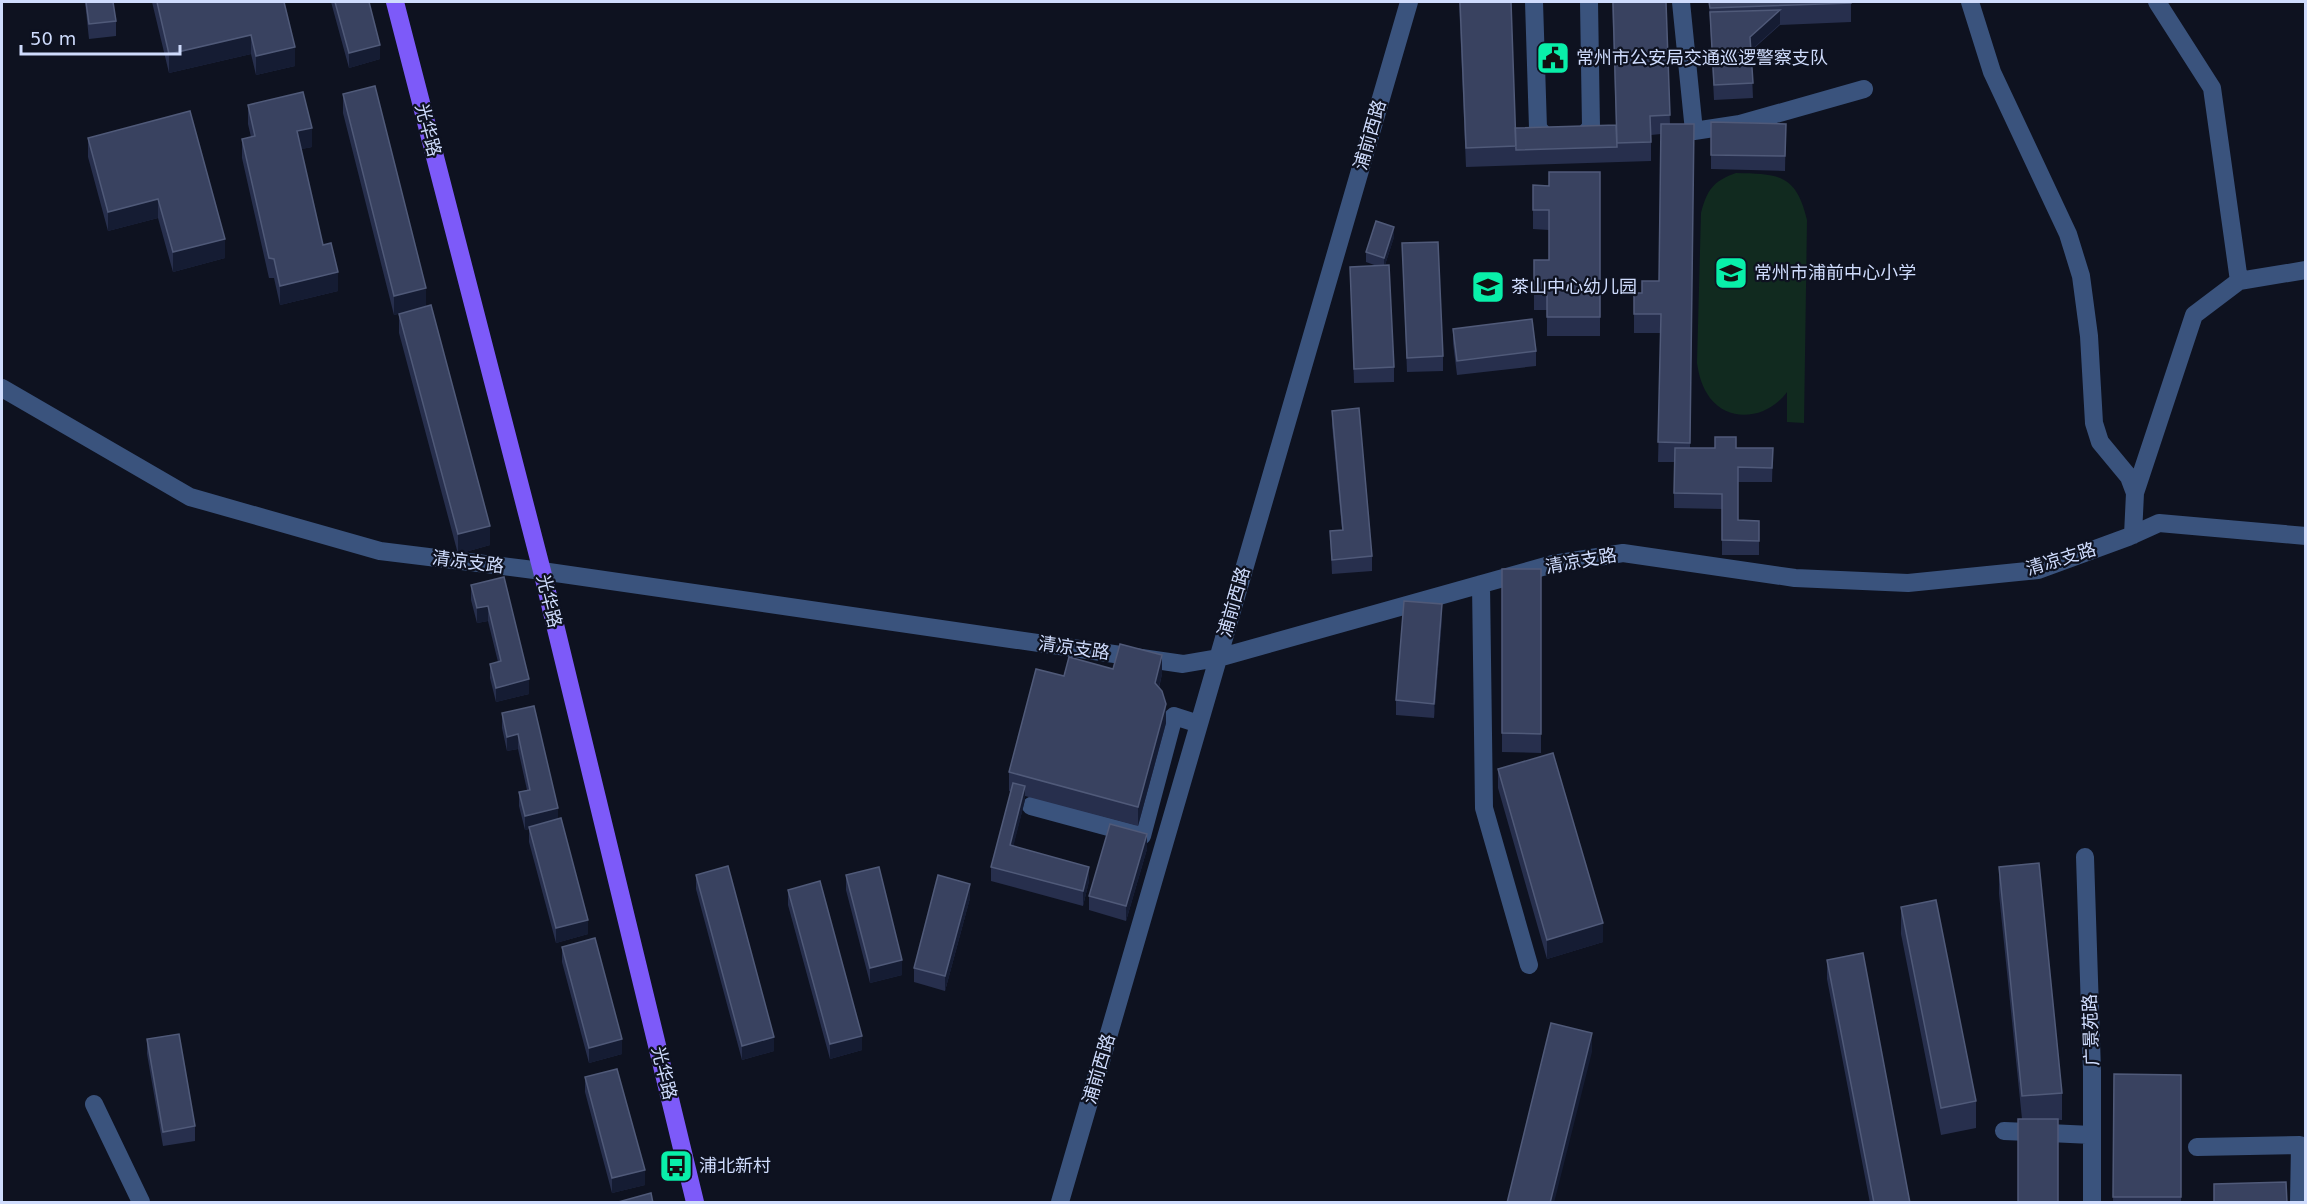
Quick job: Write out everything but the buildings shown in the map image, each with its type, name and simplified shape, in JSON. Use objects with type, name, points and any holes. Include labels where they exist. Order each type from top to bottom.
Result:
[{"type":"main road","name":"光华路","points":[[395,2],[542,571],[695,1203]]},
{"type":"street","name":"浦前西路","points":[[1060,1203],[1409,2]]},
{"type":"street","points":[[1534,2],[1538,128],[1546,137],[1582,136],[1591,128],[1589,2]]},
{"type":"street","points":[[1681,2],[1694,130],[1740,124],[1864,89]]},
{"type":"street","points":[[1970,2],[1992,72],[2068,234],[2083,288],[2089,336],[2094,423],[2100,442],[2129,477],[2135,493]]},
{"type":"street","points":[[2157,2],[2212,88],[2239,281]]},
{"type":"street","points":[[2133,535],[2135,493],[2194,315],[2239,281],[2306,270]]},
{"type":"street","name":"清凉支路","points":[[2,388],[190,497],[380,551],[542,571],[1183,664],[1218,658],[1553,564],[1623,553],[1795,578],[1908,583],[2038,570],[2159,523],[2306,536]]},
{"type":"street","points":[[1481,584],[1484,808],[1529,965]]},
{"type":"street","points":[[1030,806],[1142,836],[1174,716],[1199,724]]},
{"type":"street","name":"广景苑路","points":[[2085,857],[2092,1071],[2092,1203]]},
{"type":"street","points":[[94,1104],[141,1203]]},
{"type":"street","points":[[2004,1131],[2092,1135]]},
{"type":"street","points":[[2197,1147],[2300,1145],[2299,1203]]},
{"type":"green space","points":[[1736,173],[1764,174],[1783,180],[1791,185],[1803,205],[1807,220],[1804,423],[1787,422],[1787,392],[1779,401],[1760,412],[1739,415],[1719,407],[1707,394],[1700,377],[1697,363],[1701,213],[1712,187],[1722,179]]},
{"type":"place","name":"常州市公安局交通巡逻警察支队","points":[[1553,58]]},
{"type":"place","name":"常州市浦前中心小学","points":[[1731,273]]},
{"type":"place","name":"茶山中心幼儿园","points":[[1488,287]]},
{"type":"place","name":"浦北新村","points":[[676,1166]]}]
